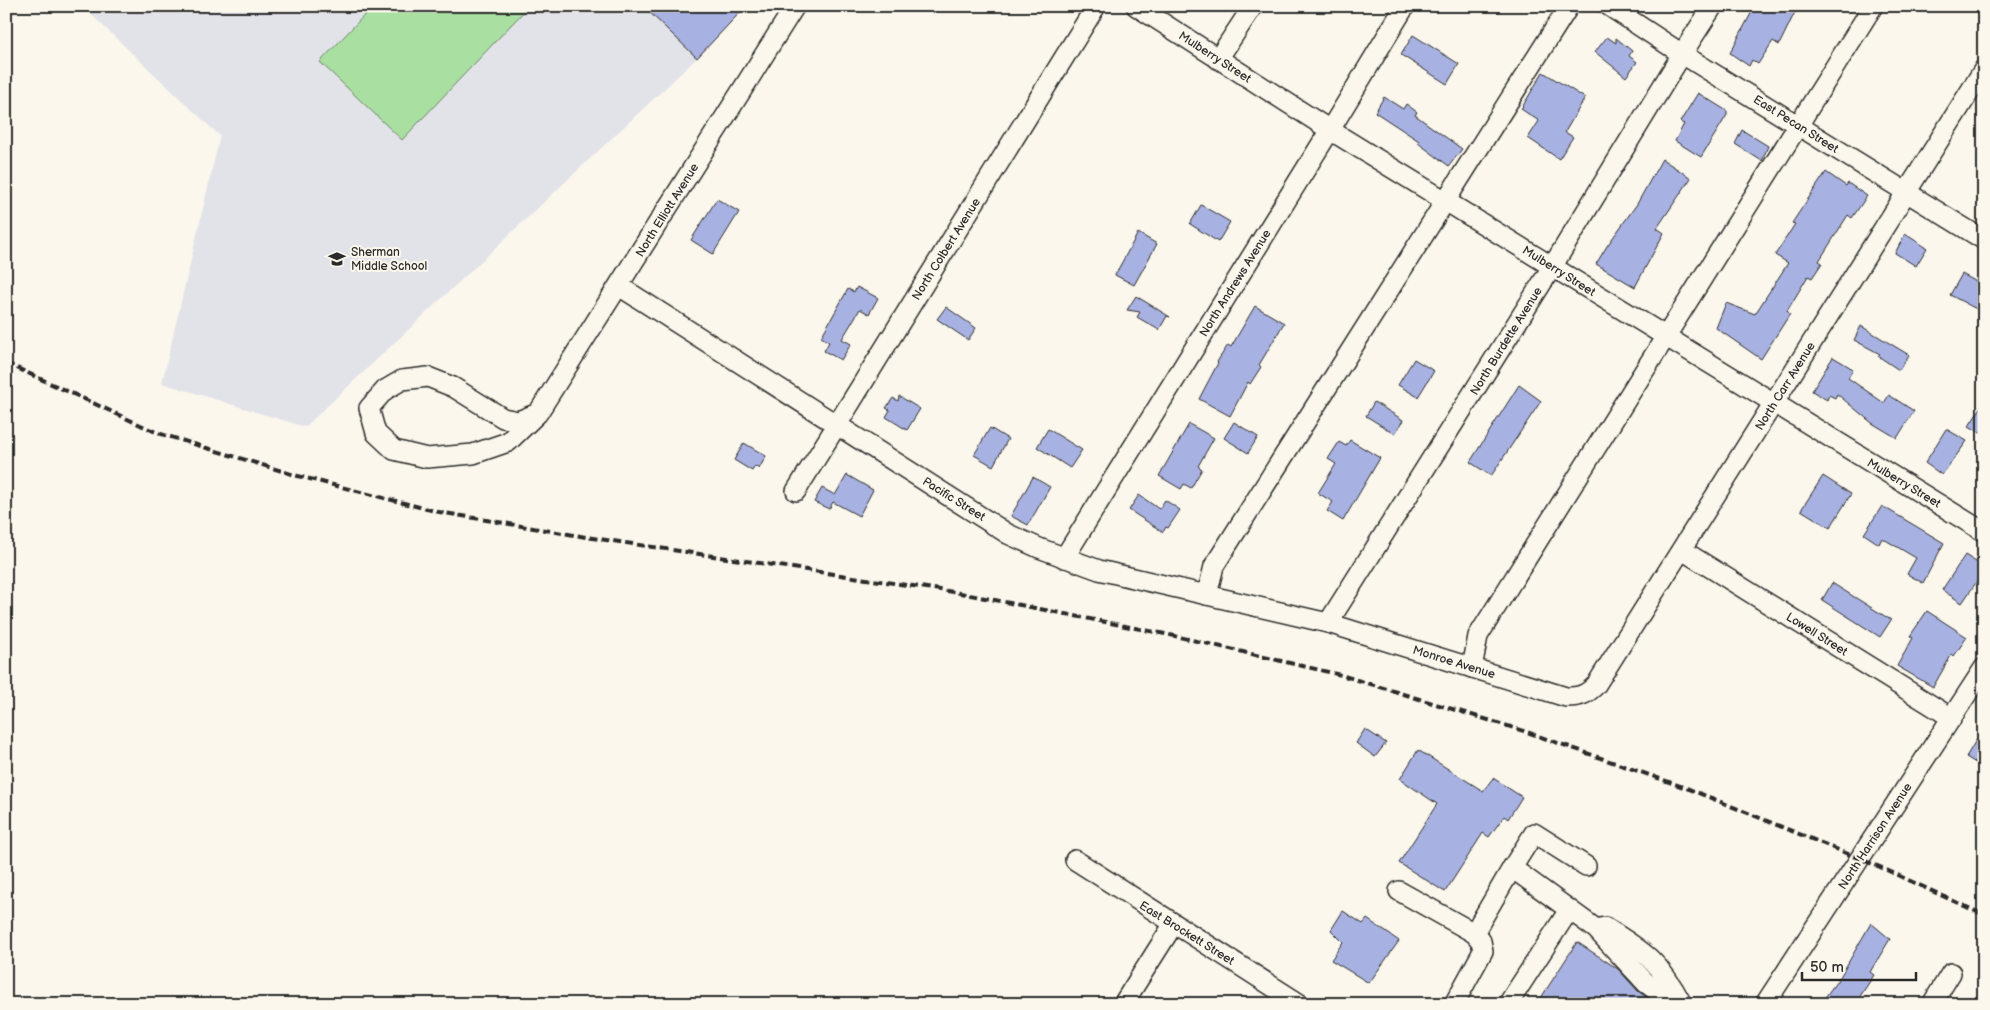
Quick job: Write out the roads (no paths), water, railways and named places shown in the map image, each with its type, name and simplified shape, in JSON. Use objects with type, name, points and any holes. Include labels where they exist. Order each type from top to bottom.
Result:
[{"type":"street","name":"North Elliott Avenue","points":[[538,413],[518,421],[503,418],[453,387],[428,377],[402,380],[385,390],[369,408],[376,433],[394,450],[427,458],[473,454],[508,442],[538,413],[795,6]]},
{"type":"street","name":"North Colbert Avenue","points":[[796,492],[1096,6]]},
{"type":"street","name":"Mulberry Street","points":[[1136,6],[1446,202],[1984,532]]},
{"type":"street","points":[[1218,58],[1253,6]]},
{"type":"street","name":"North Andrews Avenue","points":[[1064,558],[1405,6]]},
{"type":"street","points":[[1207,595],[1214,566],[1569,6]]},
{"type":"street","name":"East Pecan Street","points":[[1609,6],[1682,54],[1984,240]]},
{"type":"street","name":"North Burdette Avenue","points":[[1328,623],[1552,267],[1682,54],[1714,6]]},
{"type":"street","points":[[1472,668],[1478,636],[1873,6]]},
{"type":"street","name":"North Carr Avenue","points":[[1580,697],[1596,685],[1907,193],[1979,89],[1984,69]]},
{"type":"street","name":"Pacific Street","points":[[619,286],[1008,534],[1064,558],[1099,570],[1328,623]]},
{"type":"street","name":"Lowell Street","points":[[1682,550],[1952,718]]},
{"type":"street","name":"Monroe Avenue","points":[[1328,623],[1566,697],[1580,697]]},
{"type":"street","name":"North Harrison Avenue","points":[[1766,1003],[1984,668]]},
{"type":"street","points":[[1474,933],[1534,833],[1586,866]]},
{"type":"street","name":"East Brockett Street","points":[[1075,860],[1292,1002]]},
{"type":"street","points":[[1512,868],[1596,929],[1646,983],[1671,1002]]},
{"type":"street","points":[[1399,891],[1474,933],[1481,941],[1483,951],[1454,1004]]},
{"type":"street","points":[[1508,1004],[1569,910]]},
{"type":"street","points":[[1123,1004],[1173,925]]},
{"type":"street","points":[[1932,1004],[1951,973]]},
{"type":"railway","points":[[6,363],[158,433],[298,476],[439,512],[586,537],[960,593],[1175,636],[1341,675],[1524,731],[1689,789],[1880,867],[1984,915]]},
{"type":"place","name":"Sherman Middle School","points":[[337,259]]}]
